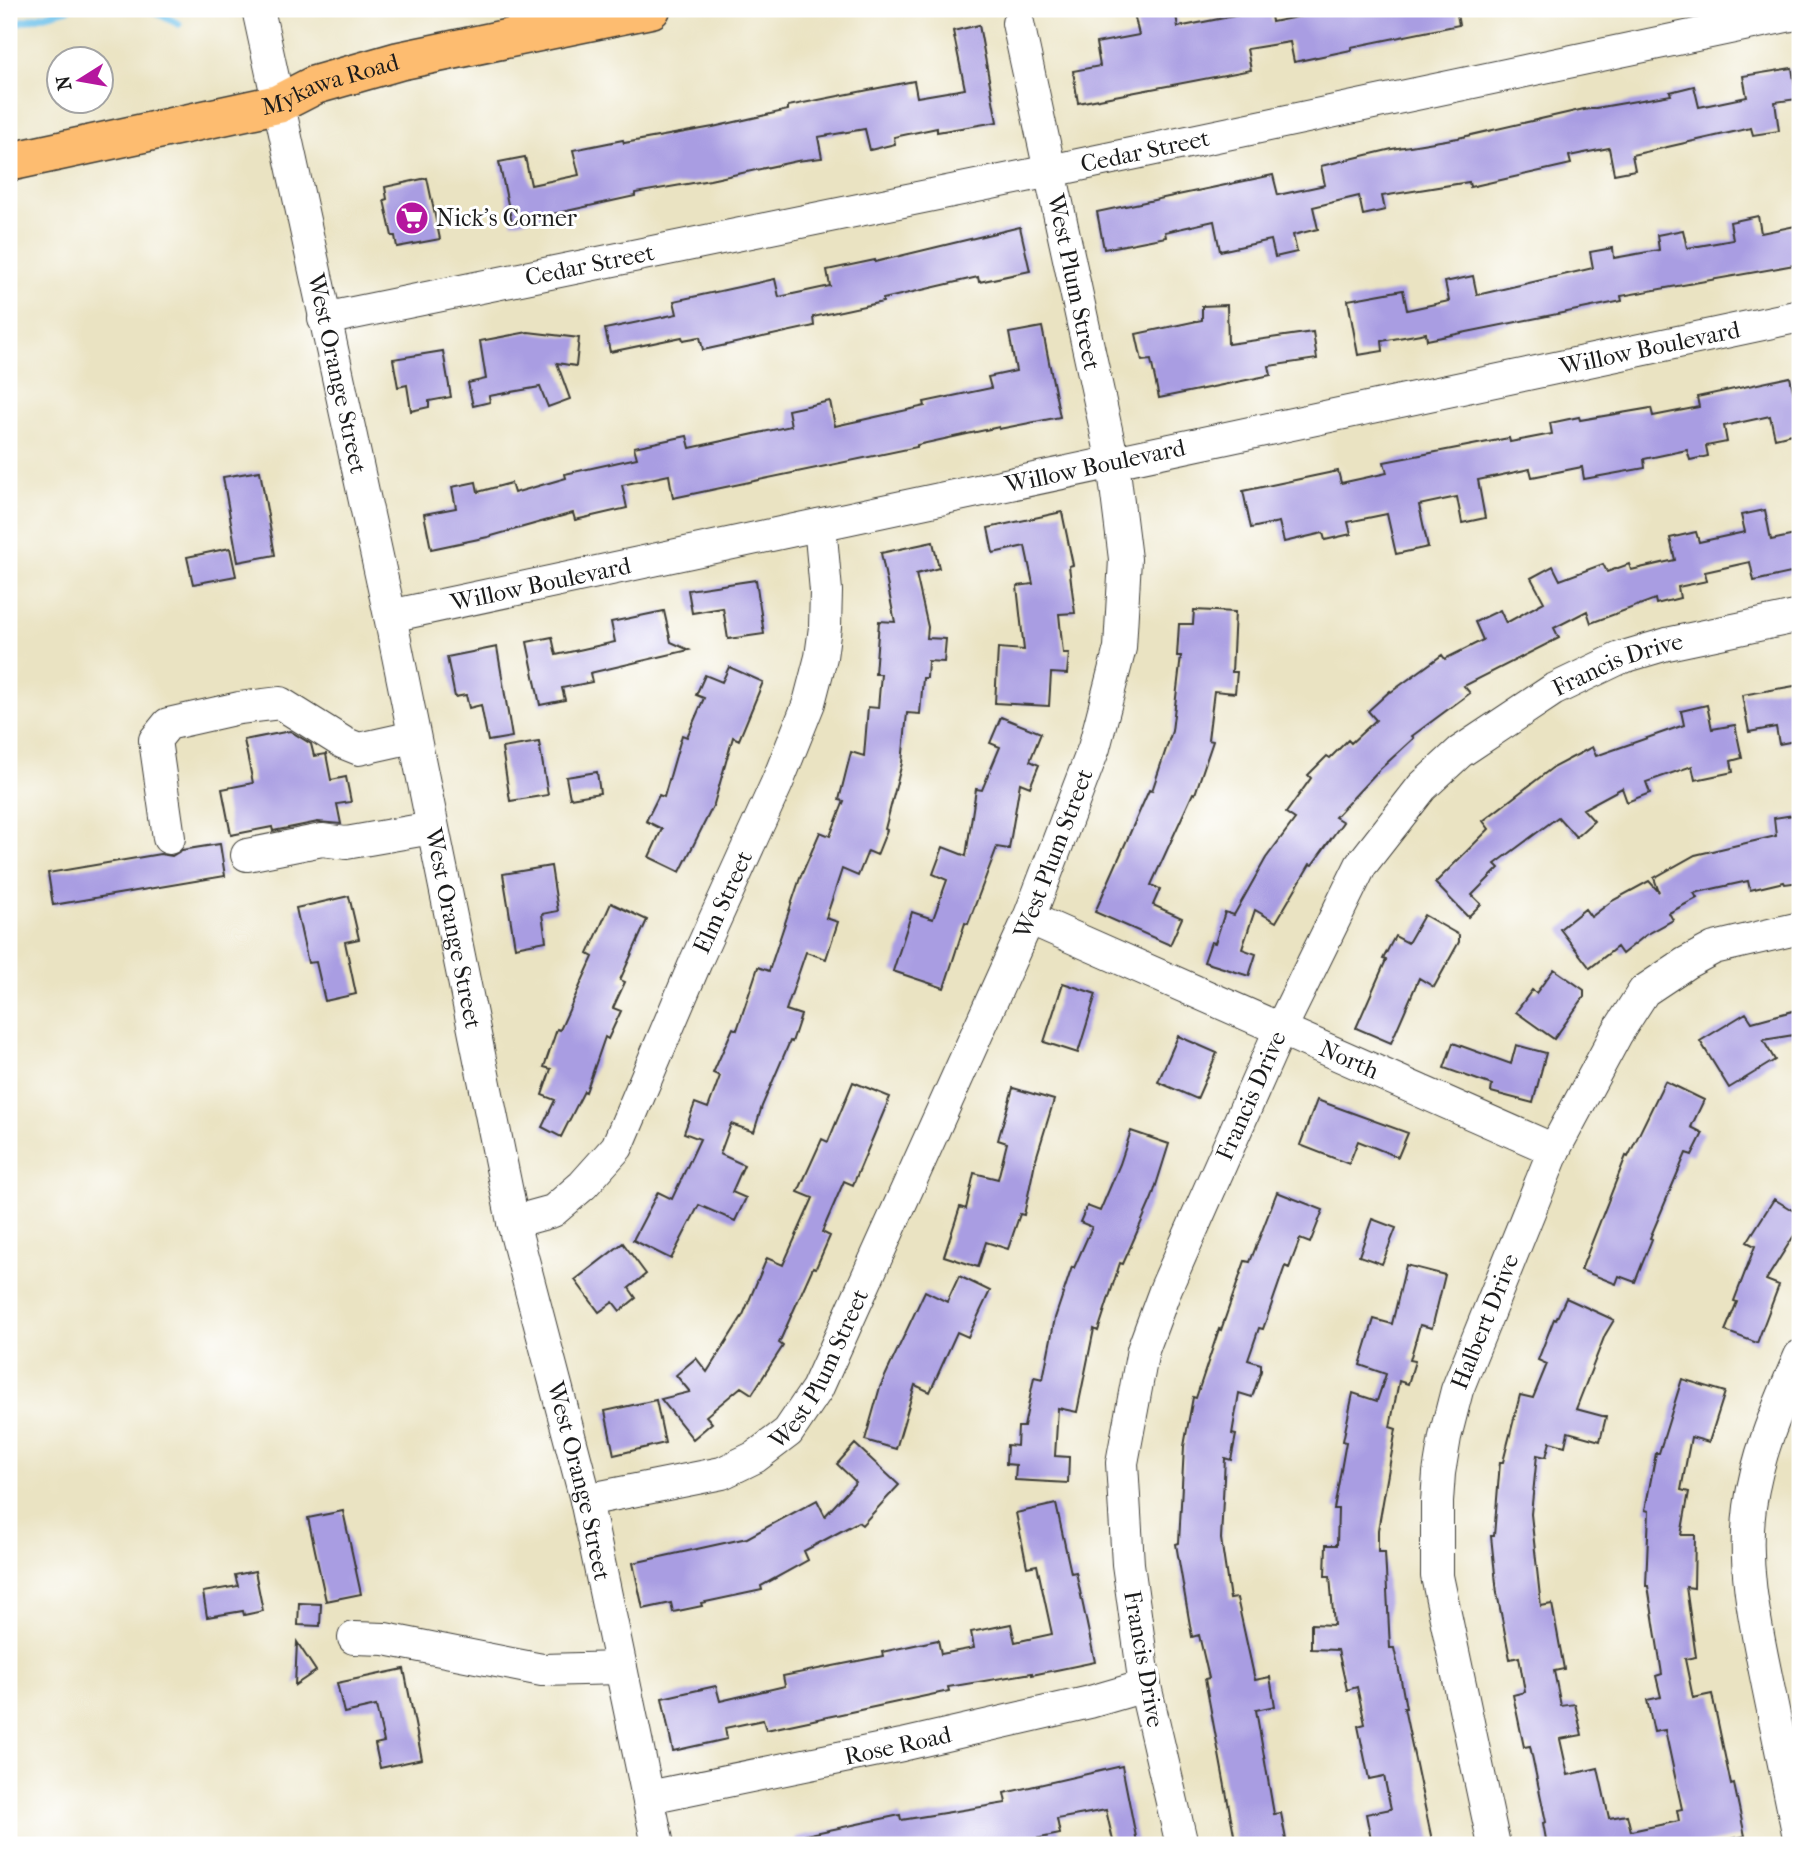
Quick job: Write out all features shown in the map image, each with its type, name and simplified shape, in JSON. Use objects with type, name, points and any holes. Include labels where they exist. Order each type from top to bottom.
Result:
[{"type":"main road","name":"Mykawa Road","points":[[9,162],[278,104],[315,85],[544,19],[651,9]]},
{"type":"street","name":"West Orange Street","points":[[258,9],[390,616],[513,1222],[586,1500],[658,1845]]},
{"type":"street","name":"Cedar Street","points":[[324,319],[1050,171],[1800,13]]},
{"type":"street","name":"West Plum Street","points":[[586,1500],[722,1473],[755,1457],[788,1432],[817,1388],[1029,918],[1094,748],[1120,648],[1125,559],[1113,462],[1018,23]]},
{"type":"street","name":"Willow Boulevard","points":[[390,616],[1800,316]]},
{"type":"street","name":"Elm Street","points":[[513,1222],[553,1212],[583,1185],[617,1147],[696,961],[777,783],[808,703],[821,657],[825,627],[826,591],[820,525]]},
{"type":"street","name":"Francis Drive","points":[[1182,1845],[1145,1686],[1128,1564],[1122,1463],[1143,1350],[1166,1288],[1280,1030],[1361,865],[1422,787],[1460,752],[1553,690],[1620,658],[1667,644],[1800,616]]},
{"type":"street","points":[[169,838],[155,740],[169,724],[239,708],[280,703],[344,743],[359,749],[413,737]]},
{"type":"street","points":[[247,855],[323,840],[346,843],[432,828]]},
{"type":"street","name":"North","points":[[1029,918],[1554,1150]]},
{"type":"street","name":"Halbert Drive","points":[[1494,1845],[1437,1576],[1437,1502],[1445,1437],[1457,1390],[1554,1150],[1617,1033],[1644,991],[1714,948],[1800,928]]},
{"type":"street","points":[[1800,1356],[1773,1420],[1758,1466],[1749,1507],[1747,1556],[1751,1603],[1800,1842]]},
{"type":"street","points":[[354,1638],[384,1639],[542,1671],[621,1668]]},
{"type":"street","name":"Rose Road","points":[[649,1797],[902,1745],[1090,1702],[1145,1686]]},
{"type":"building","points":[[1133,9],[1175,9],[1178,27],[1270,9],[1272,22],[1337,9],[1343,9],[1344,13],[1365,9],[1456,9],[1459,25],[1351,47],[1351,50],[1294,62],[1290,42],[1247,49],[1251,70],[1078,103],[1073,71],[1100,66],[1096,43],[1139,35]]},
{"type":"building","points":[[979,25],[997,122],[937,132],[937,128],[894,137],[895,144],[870,150],[865,129],[818,137],[822,158],[635,193],[635,196],[512,223],[499,162],[525,157],[531,185],[579,175],[573,150],[713,127],[788,110],[788,106],[914,81],[917,97],[965,89],[953,31]]},
{"type":"building","points":[[1792,68],[1797,99],[1775,102],[1779,131],[1753,135],[1751,128],[1632,155],[1635,170],[1614,174],[1609,148],[1569,156],[1571,164],[1470,187],[1469,182],[1382,196],[1385,210],[1363,215],[1359,196],[1313,207],[1318,229],[1293,235],[1297,252],[1275,257],[1271,240],[1220,251],[1214,221],[1165,232],[1166,237],[1104,249],[1097,212],[1273,175],[1278,195],[1325,185],[1321,166],[1584,109],[1671,95],[1670,92],[1694,86],[1699,107],[1747,97],[1743,76]]},
{"type":"building","name":"Nick's Corner","points":[[427,178],[440,239],[397,247],[384,200],[387,199],[385,187]]},
{"type":"building","points":[[1758,216],[1761,233],[1800,225],[1800,264],[1621,296],[1622,301],[1427,340],[1426,333],[1382,341],[1383,351],[1358,355],[1348,300],[1403,290],[1407,310],[1449,301],[1445,282],[1473,276],[1477,295],[1593,268],[1590,252],[1613,248],[1614,258],[1659,250],[1657,235],[1683,230],[1687,248],[1733,240],[1730,222]]},
{"type":"building","points":[[1020,227],[1030,271],[979,282],[978,277],[883,299],[883,302],[813,317],[814,326],[703,350],[700,337],[683,340],[682,337],[610,352],[605,329],[677,314],[674,301],[775,279],[779,297],[830,286],[827,270],[875,262]]},
{"type":"building","points":[[1227,305],[1228,344],[1313,332],[1317,359],[1269,366],[1271,375],[1159,398],[1151,360],[1142,361],[1136,334],[1202,320],[1202,306]]},
{"type":"building","points":[[1042,327],[1060,417],[999,427],[673,498],[669,475],[622,485],[627,508],[575,520],[573,513],[488,537],[431,549],[424,514],[456,508],[452,487],[476,482],[478,492],[511,483],[514,493],[566,478],[565,474],[637,458],[634,447],[687,436],[690,448],[791,426],[788,410],[830,401],[835,426],[925,406],[924,402],[991,388],[988,377],[1016,371],[1009,333]]},
{"type":"building","points":[[528,332],[579,338],[576,366],[557,363],[570,399],[548,407],[540,387],[489,396],[490,402],[473,406],[468,383],[486,379],[480,341]]},
{"type":"building","points":[[443,351],[451,397],[429,401],[429,407],[411,411],[407,385],[398,387],[393,359]]},
{"type":"building","points":[[1790,377],[1800,432],[1775,438],[1770,416],[1724,426],[1727,442],[1706,446],[1708,456],[1690,460],[1687,450],[1644,459],[1645,468],[1584,479],[1582,467],[1532,477],[1530,469],[1478,480],[1485,518],[1462,523],[1457,497],[1419,505],[1428,547],[1396,554],[1387,514],[1348,522],[1351,534],[1325,540],[1323,533],[1284,542],[1279,522],[1251,528],[1243,491],[1338,471],[1341,483],[1387,473],[1384,462],[1509,438],[1510,442],[1552,434],[1550,423],[1579,417],[1580,420],[1651,408],[1653,416],[1699,407],[1697,397]]},
{"type":"building","points":[[260,471],[275,555],[238,562],[223,477]]},
{"type":"building","points":[[1765,510],[1771,540],[1800,534],[1800,571],[1754,581],[1750,562],[1705,572],[1707,581],[1678,587],[1680,598],[1656,604],[1655,599],[1591,623],[1587,611],[1554,628],[1559,638],[1464,686],[1470,693],[1412,736],[1414,738],[1378,771],[1335,817],[1343,822],[1312,865],[1310,864],[1276,922],[1255,910],[1242,949],[1256,954],[1249,976],[1204,962],[1211,942],[1215,943],[1225,912],[1234,915],[1266,858],[1295,819],[1286,813],[1311,778],[1308,775],[1327,756],[1330,758],[1348,740],[1351,743],[1376,720],[1368,711],[1390,691],[1442,655],[1445,659],[1483,640],[1475,622],[1500,610],[1506,623],[1544,602],[1531,578],[1553,566],[1560,580],[1603,564],[1607,572],[1629,564],[1631,570],[1675,560],[1670,538],[1696,532],[1699,542],[1745,532],[1741,515]]},
{"type":"building","points":[[1062,512],[1073,565],[1069,566],[1075,613],[1059,614],[1063,653],[1069,653],[1067,674],[1051,673],[1049,706],[995,703],[998,648],[1024,650],[1017,586],[1033,584],[1025,546],[993,553],[988,528]]},
{"type":"building","points":[[933,542],[939,568],[916,574],[928,627],[927,638],[946,639],[944,662],[928,661],[927,678],[923,678],[920,714],[907,713],[902,763],[885,829],[887,830],[877,855],[868,851],[858,876],[842,869],[826,918],[838,922],[826,959],[806,952],[786,1010],[801,1015],[792,1042],[790,1041],[762,1106],[754,1132],[731,1124],[720,1154],[744,1165],[732,1192],[746,1198],[735,1221],[699,1205],[671,1259],[633,1240],[658,1192],[672,1199],[700,1139],[684,1133],[695,1103],[708,1108],[720,1076],[713,1073],[733,1028],[737,1030],[758,967],[769,971],[800,878],[820,832],[830,836],[844,801],[839,800],[851,752],[864,756],[868,707],[878,708],[881,674],[875,674],[879,621],[895,622],[881,553]]},
{"type":"building","points":[[230,548],[236,576],[193,584],[187,557]]},
{"type":"building","points":[[756,580],[764,634],[728,639],[723,608],[692,613],[688,590]]},
{"type":"building","points":[[1194,610],[1235,612],[1232,672],[1237,672],[1235,693],[1214,691],[1208,740],[1213,741],[1195,794],[1193,793],[1151,885],[1160,889],[1153,905],[1182,918],[1170,945],[1095,912],[1149,790],[1152,791],[1172,731],[1181,656],[1177,656],[1179,624],[1193,624]]},
{"type":"building","points":[[664,611],[671,642],[689,650],[590,673],[592,682],[562,688],[565,700],[540,705],[527,642],[552,637],[556,655],[615,642],[611,622]]},
{"type":"building","points":[[497,647],[512,737],[488,741],[481,705],[469,708],[466,695],[455,697],[447,657]]},
{"type":"building","points":[[729,667],[763,682],[739,740],[733,737],[714,804],[680,872],[649,857],[662,829],[646,821],[659,795],[664,797],[682,735],[687,737],[704,698],[696,695],[705,675],[722,682]]},
{"type":"building","points":[[1800,685],[1800,740],[1779,744],[1776,727],[1749,732],[1742,695]]},
{"type":"building","points":[[1707,705],[1712,729],[1735,725],[1742,758],[1731,761],[1733,772],[1695,780],[1692,766],[1646,782],[1650,793],[1627,802],[1622,788],[1583,809],[1594,821],[1576,837],[1558,817],[1495,864],[1499,868],[1472,895],[1481,904],[1468,917],[1435,883],[1489,829],[1483,821],[1552,768],[1592,747],[1596,756],[1684,725],[1681,711]]},
{"type":"building","points":[[1001,717],[1041,733],[1030,761],[1039,765],[1030,787],[1020,783],[1009,849],[997,847],[968,924],[965,923],[944,988],[893,971],[912,912],[933,919],[947,880],[933,874],[943,847],[966,856],[976,789],[982,790],[1000,747],[990,743]]},
{"type":"building","points":[[290,731],[311,744],[314,756],[326,754],[331,780],[346,777],[351,802],[337,804],[341,824],[318,822],[273,831],[272,827],[231,835],[222,789],[253,783],[244,740]]},
{"type":"building","points":[[539,742],[548,795],[510,801],[502,748]]},
{"type":"building","points":[[597,772],[600,793],[570,798],[566,777]]},
{"type":"building","points":[[1800,814],[1800,882],[1784,882],[1750,890],[1748,881],[1694,893],[1697,898],[1669,913],[1673,920],[1646,935],[1622,954],[1617,947],[1590,968],[1560,929],[1585,909],[1591,917],[1612,901],[1649,881],[1659,892],[1654,878],[1695,855],[1776,836],[1774,818]]},
{"type":"building","points":[[220,844],[225,876],[53,905],[48,873],[160,854],[172,856],[182,850]]},
{"type":"building","points":[[551,866],[558,911],[542,914],[546,941],[515,947],[503,874]]},
{"type":"building","points":[[349,896],[359,939],[345,942],[356,994],[325,1001],[316,962],[308,963],[296,908]]},
{"type":"building","points":[[611,903],[647,920],[620,980],[625,982],[613,1008],[621,1011],[608,1039],[605,1037],[586,1092],[584,1091],[561,1137],[542,1127],[555,1100],[542,1095],[551,1069],[544,1067],[557,1029],[560,1030],[593,957],[588,954]]},
{"type":"building","points":[[1424,915],[1459,935],[1459,942],[1434,987],[1419,978],[1391,1043],[1356,1028],[1395,936],[1408,943]]},
{"type":"building","points":[[1554,969],[1584,990],[1584,997],[1554,1039],[1516,1012],[1532,990],[1536,993]]},
{"type":"building","points":[[1063,983],[1096,994],[1078,1053],[1044,1042]]},
{"type":"building","points":[[1800,1009],[1800,1034],[1763,1040],[1775,1060],[1729,1088],[1700,1041],[1746,1013],[1752,1022]]},
{"type":"building","points":[[1178,1036],[1217,1053],[1197,1099],[1158,1082]]},
{"type":"building","points":[[1453,1043],[1511,1064],[1516,1045],[1546,1053],[1533,1103],[1491,1092],[1492,1085],[1444,1068]]},
{"type":"building","points":[[1665,1081],[1704,1100],[1691,1127],[1703,1133],[1692,1155],[1686,1153],[1650,1238],[1652,1239],[1635,1282],[1619,1276],[1616,1284],[1581,1270],[1626,1156],[1628,1157]]},
{"type":"building","points":[[853,1082],[890,1097],[853,1185],[844,1181],[822,1232],[830,1236],[779,1343],[783,1346],[752,1394],[741,1387],[706,1416],[712,1423],[693,1439],[661,1399],[690,1392],[676,1375],[696,1358],[707,1372],[743,1315],[767,1258],[783,1265],[813,1198],[798,1192],[822,1139],[828,1142]]},
{"type":"building","points":[[1013,1088],[1054,1100],[1035,1162],[1024,1215],[1020,1214],[1008,1249],[986,1242],[978,1267],[944,1256],[960,1207],[966,1209],[974,1173],[998,1179],[1007,1143],[998,1140]]},
{"type":"building","points":[[1317,1100],[1408,1133],[1398,1157],[1358,1141],[1349,1164],[1300,1145]]},
{"type":"building","points":[[1131,1131],[1169,1144],[1152,1198],[1123,1264],[1120,1263],[1098,1331],[1094,1329],[1077,1412],[1058,1408],[1055,1456],[1069,1457],[1068,1483],[1015,1480],[1016,1465],[1006,1464],[1007,1445],[1017,1446],[1018,1427],[1024,1427],[1034,1377],[1043,1379],[1055,1318],[1072,1267],[1074,1268],[1092,1227],[1080,1222],[1087,1206],[1100,1211]]},
{"type":"building","points":[[1277,1192],[1323,1210],[1310,1243],[1300,1239],[1289,1268],[1285,1266],[1263,1329],[1259,1328],[1248,1360],[1261,1364],[1261,1371],[1252,1397],[1239,1393],[1231,1460],[1225,1458],[1221,1539],[1230,1599],[1237,1598],[1255,1680],[1270,1677],[1275,1706],[1256,1710],[1274,1814],[1281,1813],[1287,1845],[1236,1845],[1205,1679],[1209,1678],[1199,1635],[1192,1637],[1176,1544],[1179,1543],[1184,1446],[1193,1397],[1196,1398],[1245,1261],[1250,1262]]},
{"type":"building","points":[[1774,1199],[1800,1215],[1800,1226],[1766,1280],[1779,1285],[1757,1343],[1725,1331],[1755,1246],[1747,1242]]},
{"type":"building","points":[[1372,1219],[1396,1228],[1382,1264],[1359,1256]]},
{"type":"building","points":[[623,1243],[646,1274],[629,1288],[636,1298],[620,1311],[613,1302],[599,1312],[575,1280]]},
{"type":"building","points":[[1406,1265],[1445,1275],[1432,1328],[1420,1325],[1410,1360],[1415,1361],[1408,1384],[1399,1381],[1390,1427],[1396,1429],[1378,1530],[1378,1552],[1385,1552],[1390,1648],[1394,1648],[1401,1680],[1404,1708],[1433,1845],[1372,1845],[1366,1814],[1391,1809],[1384,1776],[1369,1779],[1358,1726],[1365,1724],[1357,1687],[1347,1690],[1338,1650],[1311,1649],[1311,1624],[1334,1625],[1330,1576],[1325,1576],[1326,1545],[1337,1545],[1338,1509],[1334,1509],[1346,1442],[1343,1441],[1353,1393],[1377,1401],[1386,1374],[1360,1365],[1374,1319],[1392,1324]]},
{"type":"building","points":[[959,1276],[990,1291],[968,1337],[957,1332],[930,1392],[915,1385],[896,1449],[865,1440],[880,1387],[925,1291],[947,1302]]},
{"type":"building","points":[[1566,1298],[1614,1320],[1605,1335],[1576,1409],[1606,1417],[1600,1441],[1568,1432],[1565,1446],[1550,1442],[1546,1457],[1537,1455],[1531,1514],[1541,1606],[1552,1604],[1564,1669],[1554,1671],[1561,1706],[1575,1704],[1582,1735],[1560,1739],[1568,1775],[1598,1768],[1609,1818],[1627,1815],[1631,1831],[1679,1821],[1677,1810],[1682,1809],[1665,1730],[1654,1732],[1647,1700],[1661,1697],[1656,1676],[1662,1674],[1646,1586],[1649,1511],[1645,1510],[1656,1453],[1659,1453],[1682,1379],[1725,1392],[1709,1442],[1691,1437],[1681,1490],[1689,1492],[1681,1535],[1695,1535],[1694,1588],[1686,1587],[1696,1657],[1685,1659],[1693,1698],[1712,1694],[1745,1836],[1700,1845],[1547,1845],[1543,1823],[1546,1822],[1530,1746],[1524,1747],[1513,1695],[1525,1692],[1519,1657],[1510,1659],[1497,1593],[1491,1536],[1494,1536],[1500,1462],[1503,1462],[1520,1395],[1533,1398],[1547,1364],[1538,1360],[1554,1319],[1556,1320]]},
{"type":"building","points":[[656,1400],[665,1443],[614,1455],[605,1411]]},
{"type":"building","points":[[855,1444],[899,1485],[862,1525],[858,1522],[804,1551],[808,1560],[761,1586],[762,1590],[673,1612],[671,1603],[643,1609],[633,1563],[747,1538],[817,1500],[825,1516],[856,1482],[837,1464]]},
{"type":"building","points":[[1056,1504],[1071,1573],[1076,1572],[1095,1662],[1032,1675],[948,1687],[949,1691],[766,1730],[763,1720],[725,1728],[727,1739],[673,1751],[662,1698],[716,1686],[720,1701],[785,1686],[783,1676],[883,1656],[882,1652],[938,1640],[941,1654],[974,1648],[971,1632],[1011,1624],[1015,1642],[1052,1634],[1037,1565],[1027,1567],[1016,1513]]},
{"type":"building","points":[[343,1511],[361,1594],[326,1601],[308,1518]]},
{"type":"building","points":[[255,1571],[263,1611],[244,1615],[243,1611],[207,1617],[203,1592],[238,1586],[235,1575]]},
{"type":"building","points":[[299,1603],[321,1604],[320,1626],[298,1625]]},
{"type":"building","points":[[297,1642],[316,1671],[295,1685]]},
{"type":"building","points":[[404,1669],[422,1759],[380,1768],[375,1744],[384,1742],[376,1706],[344,1713],[337,1683]]},
{"type":"building","points":[[1122,1766],[1137,1842],[1114,1845],[1106,1810],[1057,1819],[1060,1834],[1005,1845],[797,1845],[796,1837],[900,1815],[901,1820],[1006,1803],[1004,1793]]},
{"type":"waterway","points":[[9,25],[68,9]]},
{"type":"waterway","points":[[149,9],[179,24]]},
{"type":"place","name":"Nick's Corner","points":[[412,218]]}]
